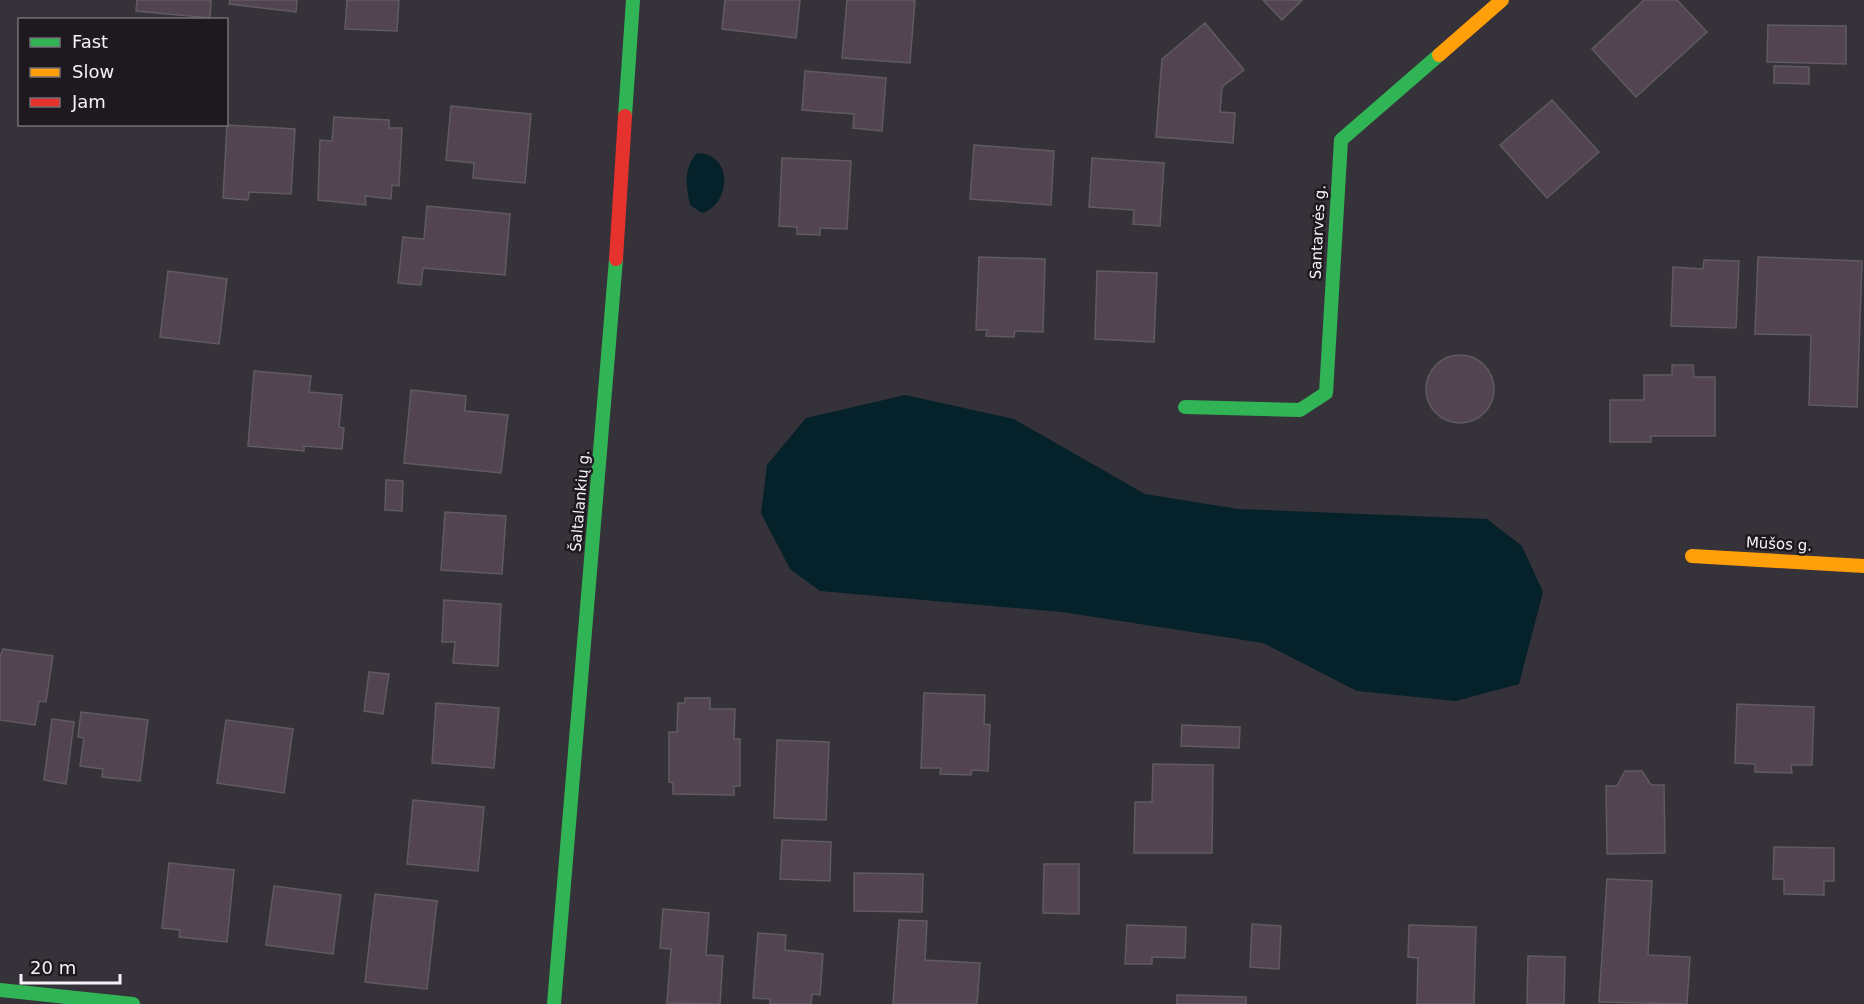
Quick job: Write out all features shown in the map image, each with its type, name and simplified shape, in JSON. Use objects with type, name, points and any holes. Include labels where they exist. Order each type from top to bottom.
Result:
[{"type":"street","name":"Šaltalankių g.","points":[[554,1004],[609,354],[633,0]]},
{"type":"street","name":"Santarvės g.","points":[[1185,406],[1300,410],[1326,393],[1341,140],[1502,0]]},
{"type":"street","name":"Mūšos g.","points":[[1692,556],[1864,566]]},
{"type":"street","points":[[0,990],[133,1004]]},
{"type":"water","points":[[697,153],[709,156],[718,162],[723,170],[724,180],[723,191],[718,200],[702,213],[690,205],[687,185],[689,165]]},
{"type":"water","points":[[905,395],[1014,419],[1145,494],[1238,509],[1487,519],[1522,546],[1543,592],[1519,684],[1456,701],[1357,691],[1263,643],[1062,612],[820,591],[790,569],[761,513],[767,465],[806,418]]},
{"type":"building","points":[[137,0],[211,0],[210,18],[136,11]]},
{"type":"building","points":[[230,0],[297,0],[296,12],[229,4]]},
{"type":"building","points":[[347,0],[399,0],[397,31],[345,29]]},
{"type":"building","points":[[725,0],[800,0],[796,38],[722,29]]},
{"type":"building","points":[[847,0],[915,0],[910,63],[842,58]]},
{"type":"building","points":[[1263,0],[1302,0],[1282,20]]},
{"type":"building","points":[[1644,0],[1677,0],[1707,32],[1636,97],[1592,49]]},
{"type":"building","points":[[1205,23],[1244,70],[1222,87],[1220,112],[1235,113],[1233,143],[1156,137],[1162,59]]},
{"type":"building","points":[[1768,25],[1846,26],[1846,64],[1767,62]]},
{"type":"building","points":[[1774,66],[1809,67],[1809,84],[1774,83]]},
{"type":"building","points":[[805,71],[886,78],[882,131],[853,128],[854,114],[802,110]]},
{"type":"building","points":[[1552,100],[1599,152],[1547,198],[1500,145]]},
{"type":"building","points":[[451,106],[531,114],[525,183],[473,178],[474,163],[446,160]]},
{"type":"building","points":[[334,117],[389,120],[389,128],[402,128],[399,186],[392,185],[391,199],[365,196],[366,205],[318,200],[320,140],[332,141]]},
{"type":"building","points":[[227,126],[295,129],[291,194],[249,192],[248,200],[223,198]]},
{"type":"building","points":[[974,145],[1054,151],[1051,205],[970,199]]},
{"type":"building","points":[[782,158],[851,161],[847,229],[820,228],[820,235],[797,234],[797,227],[779,226]]},
{"type":"building","points":[[1092,158],[1164,163],[1160,226],[1133,224],[1134,210],[1089,207]]},
{"type":"building","points":[[427,206],[510,214],[505,275],[423,268],[421,285],[398,283],[403,237],[424,239]]},
{"type":"building","points":[[979,257],[1045,259],[1043,332],[1015,331],[1014,337],[986,336],[987,330],[976,330]]},
{"type":"building","points":[[1758,257],[1862,261],[1857,407],[1809,405],[1811,335],[1755,334]]},
{"type":"building","points":[[1704,260],[1739,261],[1736,328],[1671,326],[1673,267],[1703,269]]},
{"type":"building","points":[[168,271],[227,279],[219,344],[160,337]]},
{"type":"building","points":[[1097,271],[1157,273],[1154,342],[1095,339]]},
{"type":"building","points":[[1460,355],[1473,358],[1484,365],[1491,376],[1494,389],[1491,402],[1484,413],[1473,420],[1460,423],[1447,420],[1436,413],[1429,402],[1426,389],[1429,376],[1436,365],[1447,358]]},
{"type":"building","points":[[1672,365],[1693,365],[1694,377],[1715,377],[1715,436],[1651,436],[1651,442],[1610,442],[1610,400],[1644,400],[1644,375],[1672,375]]},
{"type":"building","points":[[254,371],[311,376],[309,392],[342,395],[339,427],[344,428],[342,449],[304,446],[304,451],[248,446]]},
{"type":"building","points":[[411,390],[466,396],[465,411],[508,415],[501,473],[404,463]]},
{"type":"building","points":[[386,480],[403,481],[402,511],[385,510]]},
{"type":"building","points":[[445,512],[506,516],[502,574],[441,570]]},
{"type":"building","points":[[444,600],[501,604],[498,666],[453,663],[455,642],[442,642]]},
{"type":"building","points":[[3,649],[53,656],[46,702],[39,701],[35,725],[0,720],[0,657]]},
{"type":"building","points":[[369,672],[389,674],[383,714],[364,711]]},
{"type":"building","points":[[924,693],[985,695],[984,724],[990,725],[988,771],[972,770],[971,775],[940,774],[941,768],[921,768]]},
{"type":"building","points":[[685,698],[710,698],[710,709],[735,709],[734,739],[740,739],[740,786],[734,786],[734,795],[673,794],[673,783],[669,782],[669,732],[677,732],[678,703],[685,703]]},
{"type":"building","points":[[436,703],[499,708],[494,768],[432,763]]},
{"type":"building","points":[[1737,704],[1814,707],[1812,765],[1791,765],[1792,773],[1755,772],[1755,764],[1735,763]]},
{"type":"building","points":[[81,712],[148,720],[140,781],[102,777],[103,769],[80,766],[84,738],[78,737]]},
{"type":"building","points":[[52,719],[74,722],[66,784],[44,780]]},
{"type":"building","points":[[226,720],[293,729],[284,793],[217,783]]},
{"type":"building","points":[[1182,725],[1240,727],[1239,748],[1181,746]]},
{"type":"building","points":[[777,740],[829,742],[826,820],[774,818]]},
{"type":"building","points":[[1153,764],[1213,765],[1212,853],[1134,853],[1135,802],[1152,802]]},
{"type":"building","points":[[1625,771],[1642,771],[1651,785],[1664,785],[1665,853],[1607,854],[1606,786],[1617,786]]},
{"type":"building","points":[[413,800],[484,807],[478,871],[407,864]]},
{"type":"building","points":[[782,840],[831,842],[830,881],[780,879]]},
{"type":"building","points":[[1774,847],[1834,848],[1834,881],[1824,881],[1824,895],[1784,894],[1784,879],[1773,879]]},
{"type":"building","points":[[169,863],[234,870],[227,942],[179,937],[180,930],[162,928]]},
{"type":"building","points":[[1044,864],[1079,864],[1079,914],[1043,913]]},
{"type":"building","points":[[854,873],[923,874],[922,912],[854,911]]},
{"type":"building","points":[[1607,879],[1652,881],[1648,955],[1690,957],[1687,1004],[1599,1002]]},
{"type":"building","points":[[274,886],[341,895],[333,954],[266,945]]},
{"type":"building","points":[[375,894],[437,901],[427,989],[365,982]]},
{"type":"building","points":[[663,909],[709,913],[706,955],[723,956],[720,1004],[667,1003],[671,949],[660,948]]},
{"type":"building","points":[[899,920],[927,921],[925,960],[980,963],[977,1004],[893,1004]]},
{"type":"building","points":[[1252,924],[1281,926],[1279,969],[1250,967]]},
{"type":"building","points":[[1127,925],[1186,927],[1185,958],[1152,957],[1152,964],[1125,964]]},
{"type":"building","points":[[1409,925],[1476,927],[1474,1004],[1417,1004],[1418,958],[1408,957]]},
{"type":"building","points":[[758,933],[786,935],[785,950],[823,954],[820,995],[812,994],[811,1004],[770,1004],[770,999],[753,998]]},
{"type":"building","points":[[1528,956],[1565,957],[1564,1004],[1527,1004]]},
{"type":"building","points":[[1177,995],[1246,997],[1246,1004],[1177,1004]]},
{"type":"traffic: fast","points":[[625,116],[633,0]]},
{"type":"traffic: fast","points":[[1185,407],[1300,410],[1326,393],[1341,140],[1439,55]]},
{"type":"traffic: fast","points":[[554,1004],[616,259]]},
{"type":"traffic: fast","points":[[0,990],[133,1004]]},
{"type":"traffic: slow","points":[[1439,55],[1502,0]]},
{"type":"traffic: slow","points":[[1692,556],[1864,566]]},
{"type":"traffic: jam","points":[[616,259],[625,116]]}]
